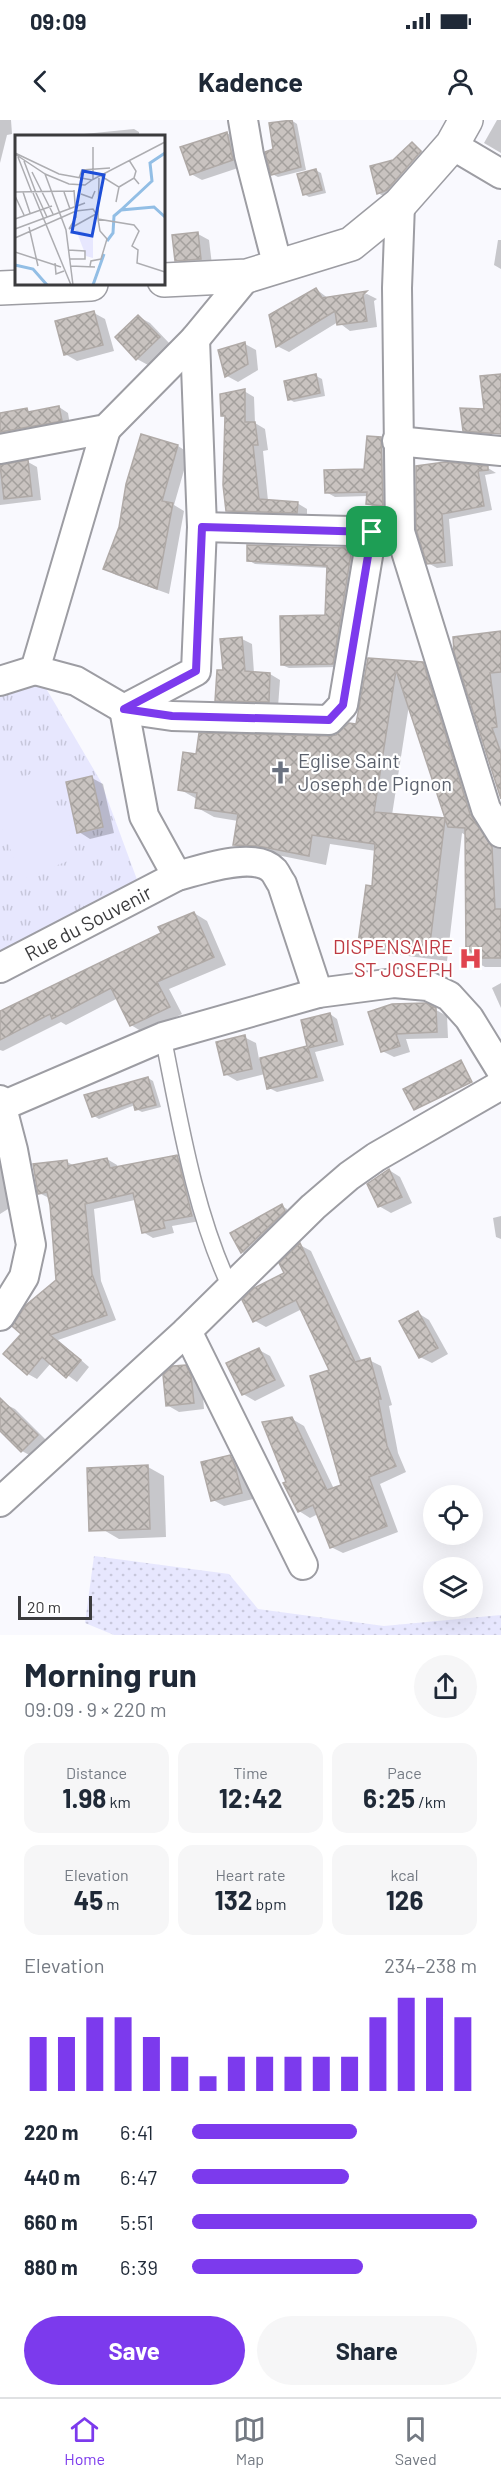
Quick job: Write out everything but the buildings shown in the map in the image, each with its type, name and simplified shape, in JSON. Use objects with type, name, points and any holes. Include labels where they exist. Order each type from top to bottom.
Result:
[{"type":"street","points":[[243,120],[249,155],[278,267]]},
{"type":"street","points":[[165,280],[247,276],[351,244],[400,204],[459,132],[501,174]]},
{"type":"street","points":[[400,204],[397,288],[397,441],[400,532],[486,809],[501,833]]},
{"type":"street","points":[[35,670],[106,429],[195,339],[247,276]]},
{"type":"street","points":[[0,288],[68,285]]},
{"type":"street","points":[[124,709],[196,671],[202,527],[195,339]]},
{"type":"street","points":[[0,449],[106,429]]},
{"type":"street","points":[[397,441],[501,451]]},
{"type":"street","points":[[202,527],[400,532]]},
{"type":"street","points":[[0,681],[35,670],[76,681],[124,709],[172,716],[329,720],[343,705],[372,532]]},
{"type":"street","points":[[124,709],[144,816],[177,876]]},
{"type":"street","name":"Rue du Souvenir","points":[[0,968],[177,876],[241,861],[259,862],[273,870],[282,884],[318,993]]},
{"type":"street","points":[[0,1316],[24,1277],[31,1245],[1,1104],[163,1037],[318,993],[394,983],[428,986],[449,996],[469,1018],[501,1070]]},
{"type":"street","points":[[0,1502],[187,1331],[313,1207],[349,1176],[376,1156],[501,1085]]},
{"type":"street","points":[[187,1331],[303,1565]]},
{"type":"lane","points":[[163,1037],[198,1196],[218,1262],[231,1289]]},
{"type":"green space","points":[[40,678],[101,782],[139,885],[0,954],[0,692]]},
{"type":"green space","points":[[43,769],[78,857],[22,879],[0,823],[0,786]]},
{"type":"green space","points":[[94,1556],[229,1574],[258,1609],[384,1626],[501,1615],[501,1635],[114,1635],[85,1623]]},
{"type":"place","name":"Eglise Saint Joseph de Pignon","points":[[280,772]]},
{"type":"place","name":"DISPENSAIRE ST JOSEPH","points":[[471,958]]},
{"type":"route","points":[[202,527],[372,532],[343,705],[329,720],[172,716],[124,709],[182,681],[196,671],[202,527]]}]
